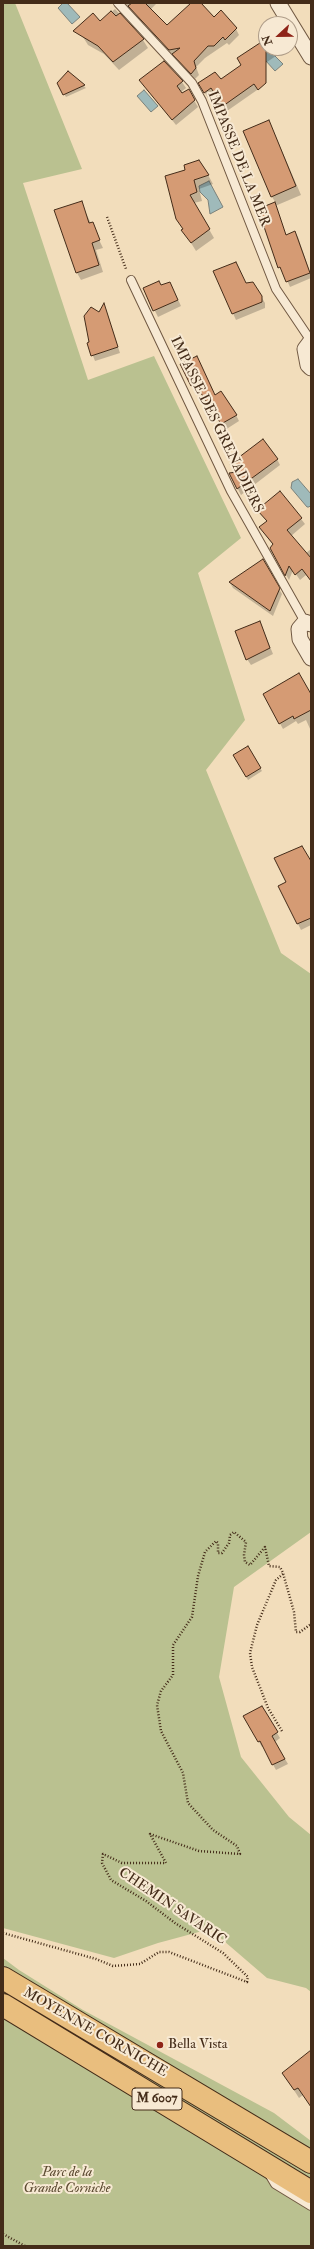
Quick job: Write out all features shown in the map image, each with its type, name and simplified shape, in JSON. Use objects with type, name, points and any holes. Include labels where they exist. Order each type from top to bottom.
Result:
[{"type":"main road","name":"MOYENNE CORNICHE","points":[[3,1978],[311,2162]]},
{"type":"main road","name":"MOYENNE CORNICHE","points":[[3,2005],[311,2192]]},
{"type":"street","points":[[278,3],[311,57]]},
{"type":"street","points":[[311,341],[305,349],[308,365],[311,368]]},
{"type":"street","points":[[308,623],[299,628],[300,639],[311,658]]},
{"type":"lane","name":"IMPASSE DE LA MER","points":[[118,3],[192,83],[202,101],[276,289],[311,341]]},
{"type":"lane","name":"IMPASSE DES GRENADIERS","points":[[131,280],[231,491],[308,623]]},
{"type":"lane","points":[[261,2162],[275,2184],[311,2206]]},
{"type":"path","points":[[107,217],[131,280]]},
{"type":"path","name":"CHEMIN SAVARIC","points":[[3,1933],[96,1959],[113,1966],[140,1964],[159,1952],[169,1952],[247,1982],[248,1977],[223,1953],[175,1923],[146,1901],[111,1880],[102,1863],[103,1854],[122,1863],[166,1863],[150,1834],[199,1851],[240,1854],[237,1846],[212,1830],[188,1803],[183,1772],[160,1731],[157,1705],[161,1691],[173,1675],[173,1645],[192,1617],[198,1576],[205,1552],[216,1541],[218,1543],[218,1552],[222,1553],[229,1543],[230,1535],[234,1532],[246,1542],[244,1556],[245,1562],[250,1565],[265,1547],[269,1566],[280,1567],[283,1573]]},
{"type":"path","points":[[282,1731],[268,1708],[252,1667],[250,1653],[256,1625],[276,1580],[283,1573],[294,1612],[296,1632],[300,1632],[311,1624]]},
{"type":"path","points":[[3,2234],[25,2246]]},
{"type":"green space","points":[[3,3],[15,3],[82,169],[23,183],[88,380],[154,356],[241,538],[198,573],[245,720],[206,770],[281,953],[311,974],[311,1532],[234,1587],[219,1677],[241,1757],[289,1817],[311,1835],[311,1992],[306,1988],[267,1978],[210,1929],[158,1943],[114,1958],[3,1928]]},
{"type":"green space","name":"Parc de la Grande Corniche","points":[[3,1958],[19,1970],[83,2010],[274,2113],[311,2141],[311,2246],[3,2246]]},
{"type":"water","points":[[63,3],[67,3],[80,17],[72,24],[58,8]]},
{"type":"water","points":[[261,56],[275,56],[283,64],[275,71]]},
{"type":"water","points":[[144,90],[158,106],[151,112],[137,96]]},
{"type":"water","points":[[209,181],[223,207],[210,214],[208,200],[200,192],[199,186]]},
{"type":"water","points":[[298,479],[311,494],[311,505],[309,507],[307,507],[291,488],[292,482]]},
{"type":"building","points":[[132,3],[145,3],[167,25],[191,3],[201,3],[214,17],[221,10],[237,28],[225,40],[223,37],[214,46],[208,46],[194,61],[196,68],[191,74],[172,54],[180,48],[169,50],[128,6]]},
{"type":"building","points":[[111,11],[116,16],[120,13],[144,39],[113,62],[98,46],[73,31],[93,13],[100,21]]},
{"type":"building","points":[[258,44],[258,56],[266,56],[266,83],[258,90],[254,84],[223,106],[211,88],[204,93],[198,83],[215,72],[221,79],[241,65],[237,58]]},
{"type":"building","points":[[164,61],[183,81],[177,86],[182,93],[189,89],[195,100],[172,120],[139,80]]},
{"type":"building","points":[[68,71],[85,85],[63,95],[57,83]]},
{"type":"building","points":[[269,120],[296,186],[271,197],[243,131]]},
{"type":"building","points":[[199,160],[209,175],[194,180],[197,192],[190,195],[210,229],[191,243],[181,230],[183,229],[176,219],[165,176],[185,170],[184,165]]},
{"type":"building","points":[[82,201],[89,223],[93,222],[100,240],[92,243],[99,265],[76,273],[54,210]]},
{"type":"building","points":[[275,202],[286,235],[295,231],[310,273],[286,282],[280,267],[278,268],[258,209]]},
{"type":"building","points":[[236,262],[246,283],[253,282],[262,296],[262,302],[232,314],[213,271]]},
{"type":"building","points":[[159,281],[161,285],[170,282],[178,300],[153,311],[143,288]]},
{"type":"building","points":[[104,303],[118,347],[91,356],[87,343],[89,342],[84,316],[91,307],[99,312]]},
{"type":"building","points":[[197,356],[215,395],[221,391],[237,415],[221,424],[195,384],[191,386],[180,364]]},
{"type":"building","points":[[263,439],[278,459],[237,489],[229,473],[237,472],[230,464]]},
{"type":"building","points":[[280,491],[302,518],[287,530],[311,558],[311,581],[302,569],[295,575],[289,566],[285,576],[270,548],[273,544],[259,527],[267,521],[257,510]]},
{"type":"building","points":[[263,559],[280,588],[270,611],[229,582]]},
{"type":"building","points":[[260,621],[270,648],[246,660],[235,631]]},
{"type":"building","points":[[299,673],[311,694],[311,710],[294,719],[293,716],[279,724],[263,694]]},
{"type":"building","points":[[248,746],[261,768],[246,777],[233,755]]},
{"type":"building","points":[[302,846],[311,861],[311,918],[297,924],[278,886],[286,882],[274,858]]},
{"type":"building","points":[[262,1706],[278,1732],[272,1736],[285,1759],[272,1765],[260,1741],[258,1742],[243,1716]]},
{"type":"building","points":[[311,2050],[311,2107],[298,2088],[294,2090],[282,2073]]},
{"type":"place","name":"Bella Vista","points":[[160,2045]]}]
